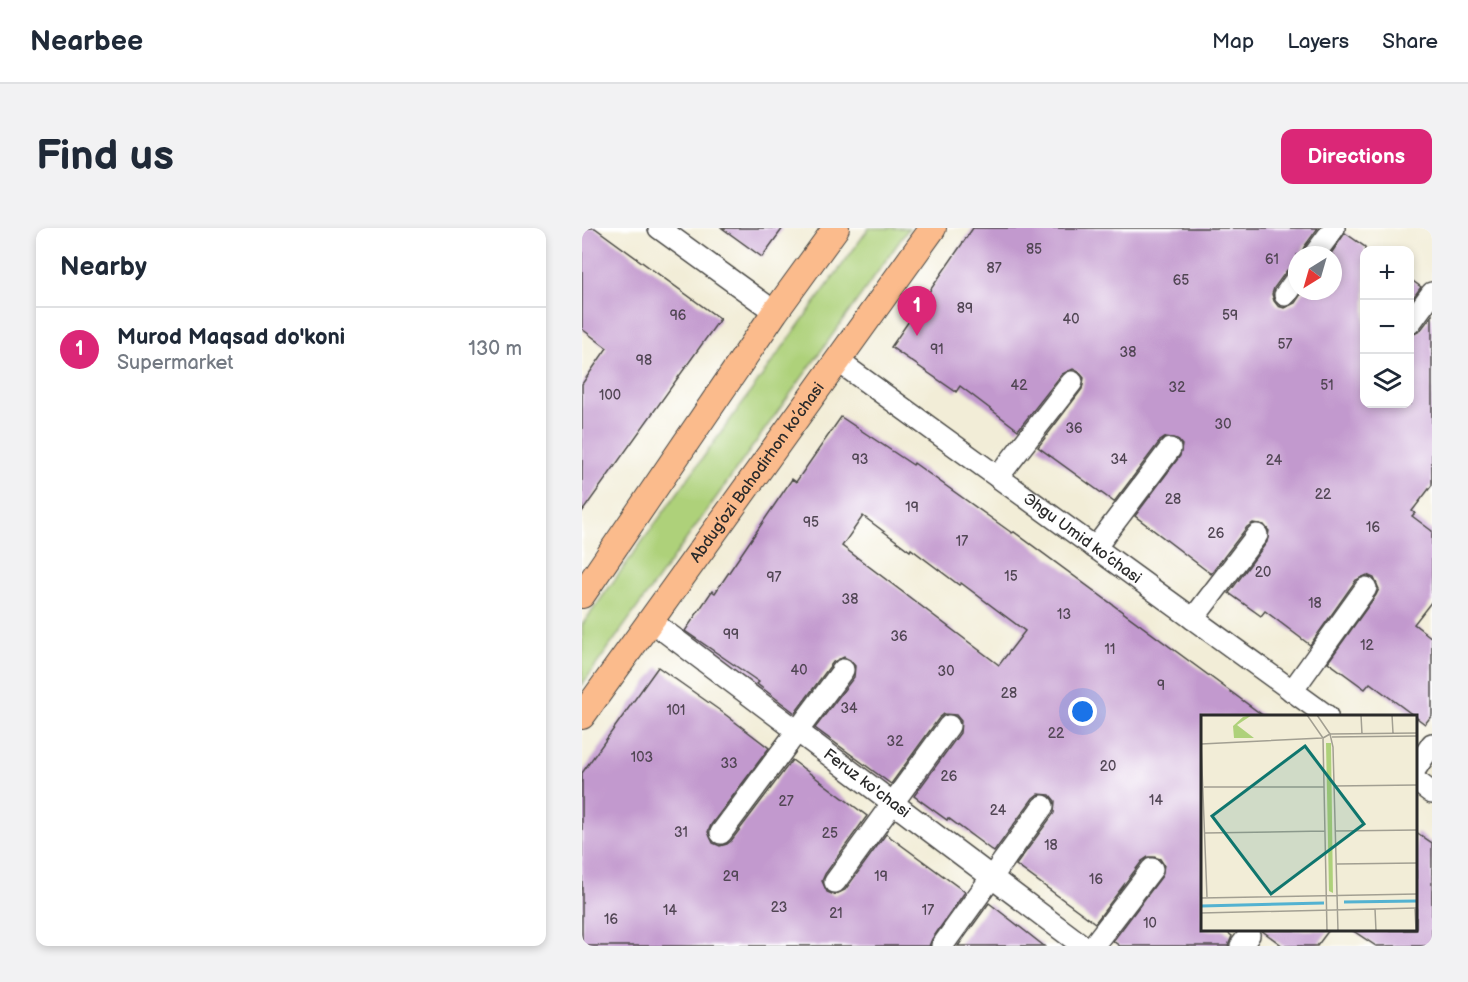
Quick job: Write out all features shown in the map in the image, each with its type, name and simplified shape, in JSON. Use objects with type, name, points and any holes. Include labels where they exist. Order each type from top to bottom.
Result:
[{"type":"main road","points":[[586,583],[774,312],[836,228]]},
{"type":"main road","name":"Abdug’ozi Bahodirhon ko’chasi","points":[[582,716],[933,228]]},
{"type":"street","points":[[659,228],[774,312]]},
{"type":"street","points":[[1321,246],[1334,228]]},
{"type":"street","points":[[1414,318],[1432,293]]},
{"type":"street","name":"Эhgu Umid ko’chasi","points":[[838,361],[1324,715]]},
{"type":"street","points":[[998,477],[1072,382]]},
{"type":"street","points":[[1095,548],[1170,449]]},
{"type":"street","points":[[1193,619],[1257,535]]},
{"type":"street","points":[[1292,691],[1366,588]]},
{"type":"street","name":"Feruz ko'chasi","points":[[651,621],[1083,946]]},
{"type":"street","points":[[721,833],[843,670]]},
{"type":"street","points":[[835,882],[949,726]]},
{"type":"street","points":[[1417,766],[1432,744]]},
{"type":"street","points":[[1417,782],[1432,793]]},
{"type":"street","points":[[942,946],[1042,806]]},
{"type":"street","points":[[1093,946],[1152,869]]},
{"type":"green space","points":[[869,228],[909,228],[582,685],[582,625]]},
{"type":"building","points":[[582,228],[595,228],[720,319],[582,512],[582,384],[607,348],[582,329]]},
{"type":"building","points":[[722,228],[783,228],[762,257]]},
{"type":"building","points":[[973,228],[1318,228],[1305,246],[1288,246],[1288,270],[1272,294],[1278,306],[1284,308],[1297,300],[1342,300],[1342,246],[1336,246],[1345,233],[1364,246],[1360,246],[1360,408],[1414,408],[1414,334],[1420,331],[1432,315],[1432,485],[1412,511],[1415,513],[1412,516],[1432,531],[1432,601],[1414,624],[1432,638],[1432,715],[1425,724],[1417,718],[1417,715],[1413,715],[1370,683],[1365,689],[1328,662],[1376,595],[1379,589],[1374,578],[1367,575],[1356,580],[1310,645],[1265,611],[1261,616],[1229,593],[1267,542],[1269,531],[1264,525],[1253,523],[1247,527],[1211,574],[1135,516],[1180,456],[1182,445],[1177,439],[1166,437],[1160,441],[1114,502],[1038,447],[1082,389],[1084,378],[1079,372],[1073,369],[1062,374],[1018,430],[960,386],[956,392],[891,347]]},
{"type":"building","points":[[1414,282],[1421,287],[1414,297]]},
{"type":"building","points":[[841,417],[913,465],[914,463],[1012,533],[1014,532],[1262,715],[1201,715],[1201,931],[1225,931],[1232,936],[1228,946],[1120,946],[1113,941],[1162,876],[1164,865],[1160,859],[1148,857],[1142,861],[1095,923],[1016,865],[1054,813],[1055,801],[1050,795],[1038,794],[1033,798],[994,852],[914,796],[960,733],[961,721],[956,715],[944,714],[939,718],[891,784],[815,728],[854,677],[855,666],[850,660],[844,657],[833,662],[795,713],[757,684],[759,682],[685,631],[712,591],[715,593],[792,479],[796,482]],"holes":[[[863,516],[910,551],[911,549],[1025,631],[999,665],[842,546]]]},
{"type":"building","points":[[658,667],[769,748],[711,825],[708,832],[713,843],[720,846],[731,841],[792,760],[867,816],[825,874],[822,881],[827,892],[834,895],[845,890],[886,834],[965,892],[929,946],[582,946],[582,773]]},
{"type":"building","points":[[1417,833],[1432,843],[1432,946],[1376,946],[1354,931],[1417,931]]},
{"type":"building","points":[[989,903],[1025,931],[1044,946],[958,946]]},
{"type":"building","points":[[1262,931],[1328,931],[1317,946],[1283,946]]},
{"type":"place","name":"Murod Maqsad do'koni","points":[[917,336]]}]
